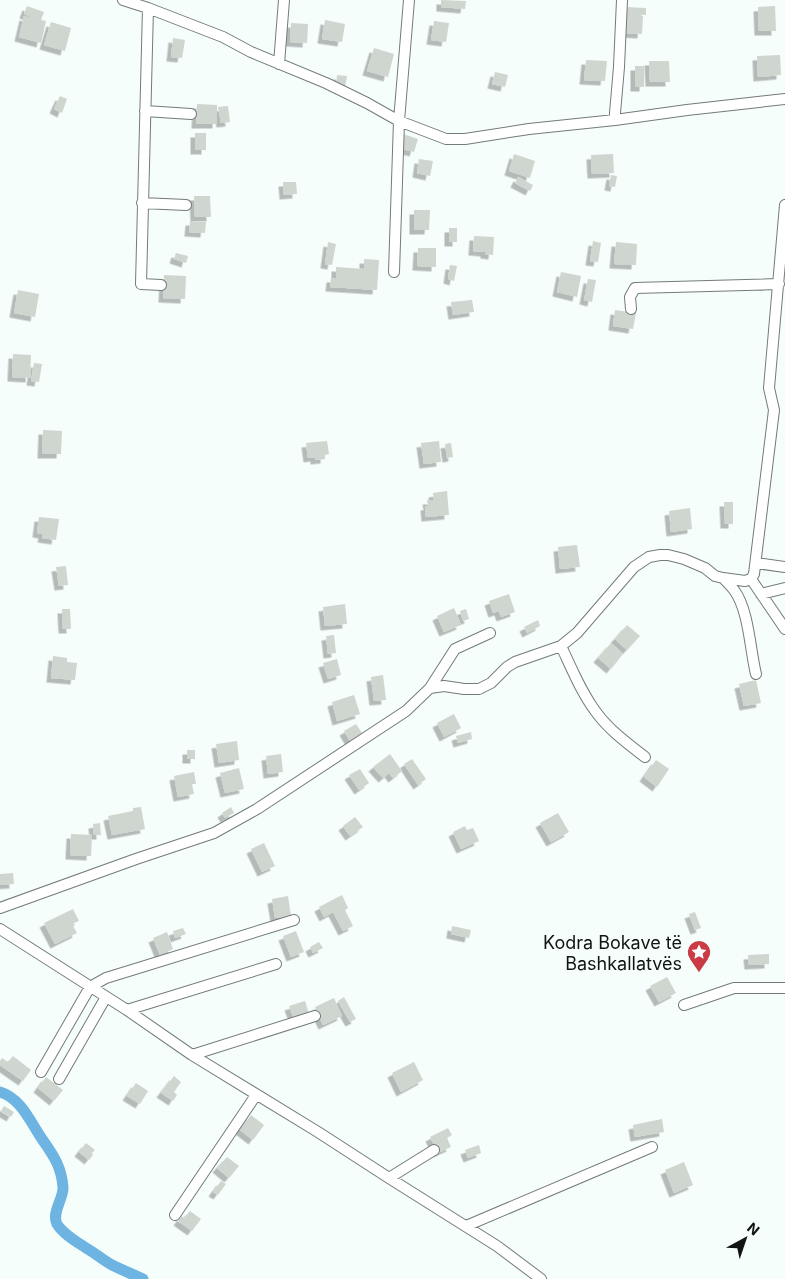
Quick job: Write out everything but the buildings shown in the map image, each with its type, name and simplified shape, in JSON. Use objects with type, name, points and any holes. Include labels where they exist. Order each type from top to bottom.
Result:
[{"type":"street","points":[[123,0],[223,37],[251,52],[326,83],[368,103],[399,121],[446,139],[465,139],[529,129],[785,98]]},
{"type":"street","points":[[279,64],[284,0]]},
{"type":"street","points":[[394,272],[399,121],[409,0]]},
{"type":"street","points":[[615,120],[622,0]]},
{"type":"street","points":[[148,8],[141,284],[161,285]]},
{"type":"street","points":[[145,111],[191,114]]},
{"type":"street","points":[[142,203],[186,204]]},
{"type":"street","points":[[430,688],[444,686],[479,689],[491,683],[514,662],[562,646],[576,633],[627,573],[648,557],[660,555],[684,559],[705,568],[715,576],[745,581],[751,579],[756,563],[774,410],[770,388],[781,278],[785,205]]},
{"type":"street","points":[[631,309],[630,297],[635,288],[781,278]]},
{"type":"street","points":[[756,563],[785,566]]},
{"type":"street","points":[[723,578],[735,591],[742,606],[756,674]]},
{"type":"street","points":[[751,579],[785,629]]},
{"type":"street","points":[[761,594],[785,588]]},
{"type":"street","points":[[0,908],[214,833],[257,809],[406,711],[430,688],[455,649],[490,633]]},
{"type":"street","points":[[562,646],[582,691],[597,714],[615,734],[645,757]]},
{"type":"street","points":[[40,1072],[90,987],[112,977],[294,920]]},
{"type":"street","points":[[0,929],[127,1010],[192,1055],[318,1132],[497,1246],[541,1279]]},
{"type":"street","points":[[127,1010],[276,964]]},
{"type":"street","points":[[684,1004],[734,988],[785,988]]},
{"type":"street","points":[[59,1079],[106,997]]},
{"type":"street","points":[[192,1055],[316,1016]]},
{"type":"street","points":[[175,1216],[256,1095]]},
{"type":"street","points":[[466,1226],[652,1147]]},
{"type":"street","points":[[389,1178],[434,1150]]},
{"type":"waterway","points":[[0,1092],[19,1104],[58,1166],[63,1187],[56,1215],[57,1224],[60,1228],[70,1238],[109,1263],[143,1279]]},
{"type":"place","name":"Kodra Bokave të Bashkallatvës","points":[[699,973]]}]
